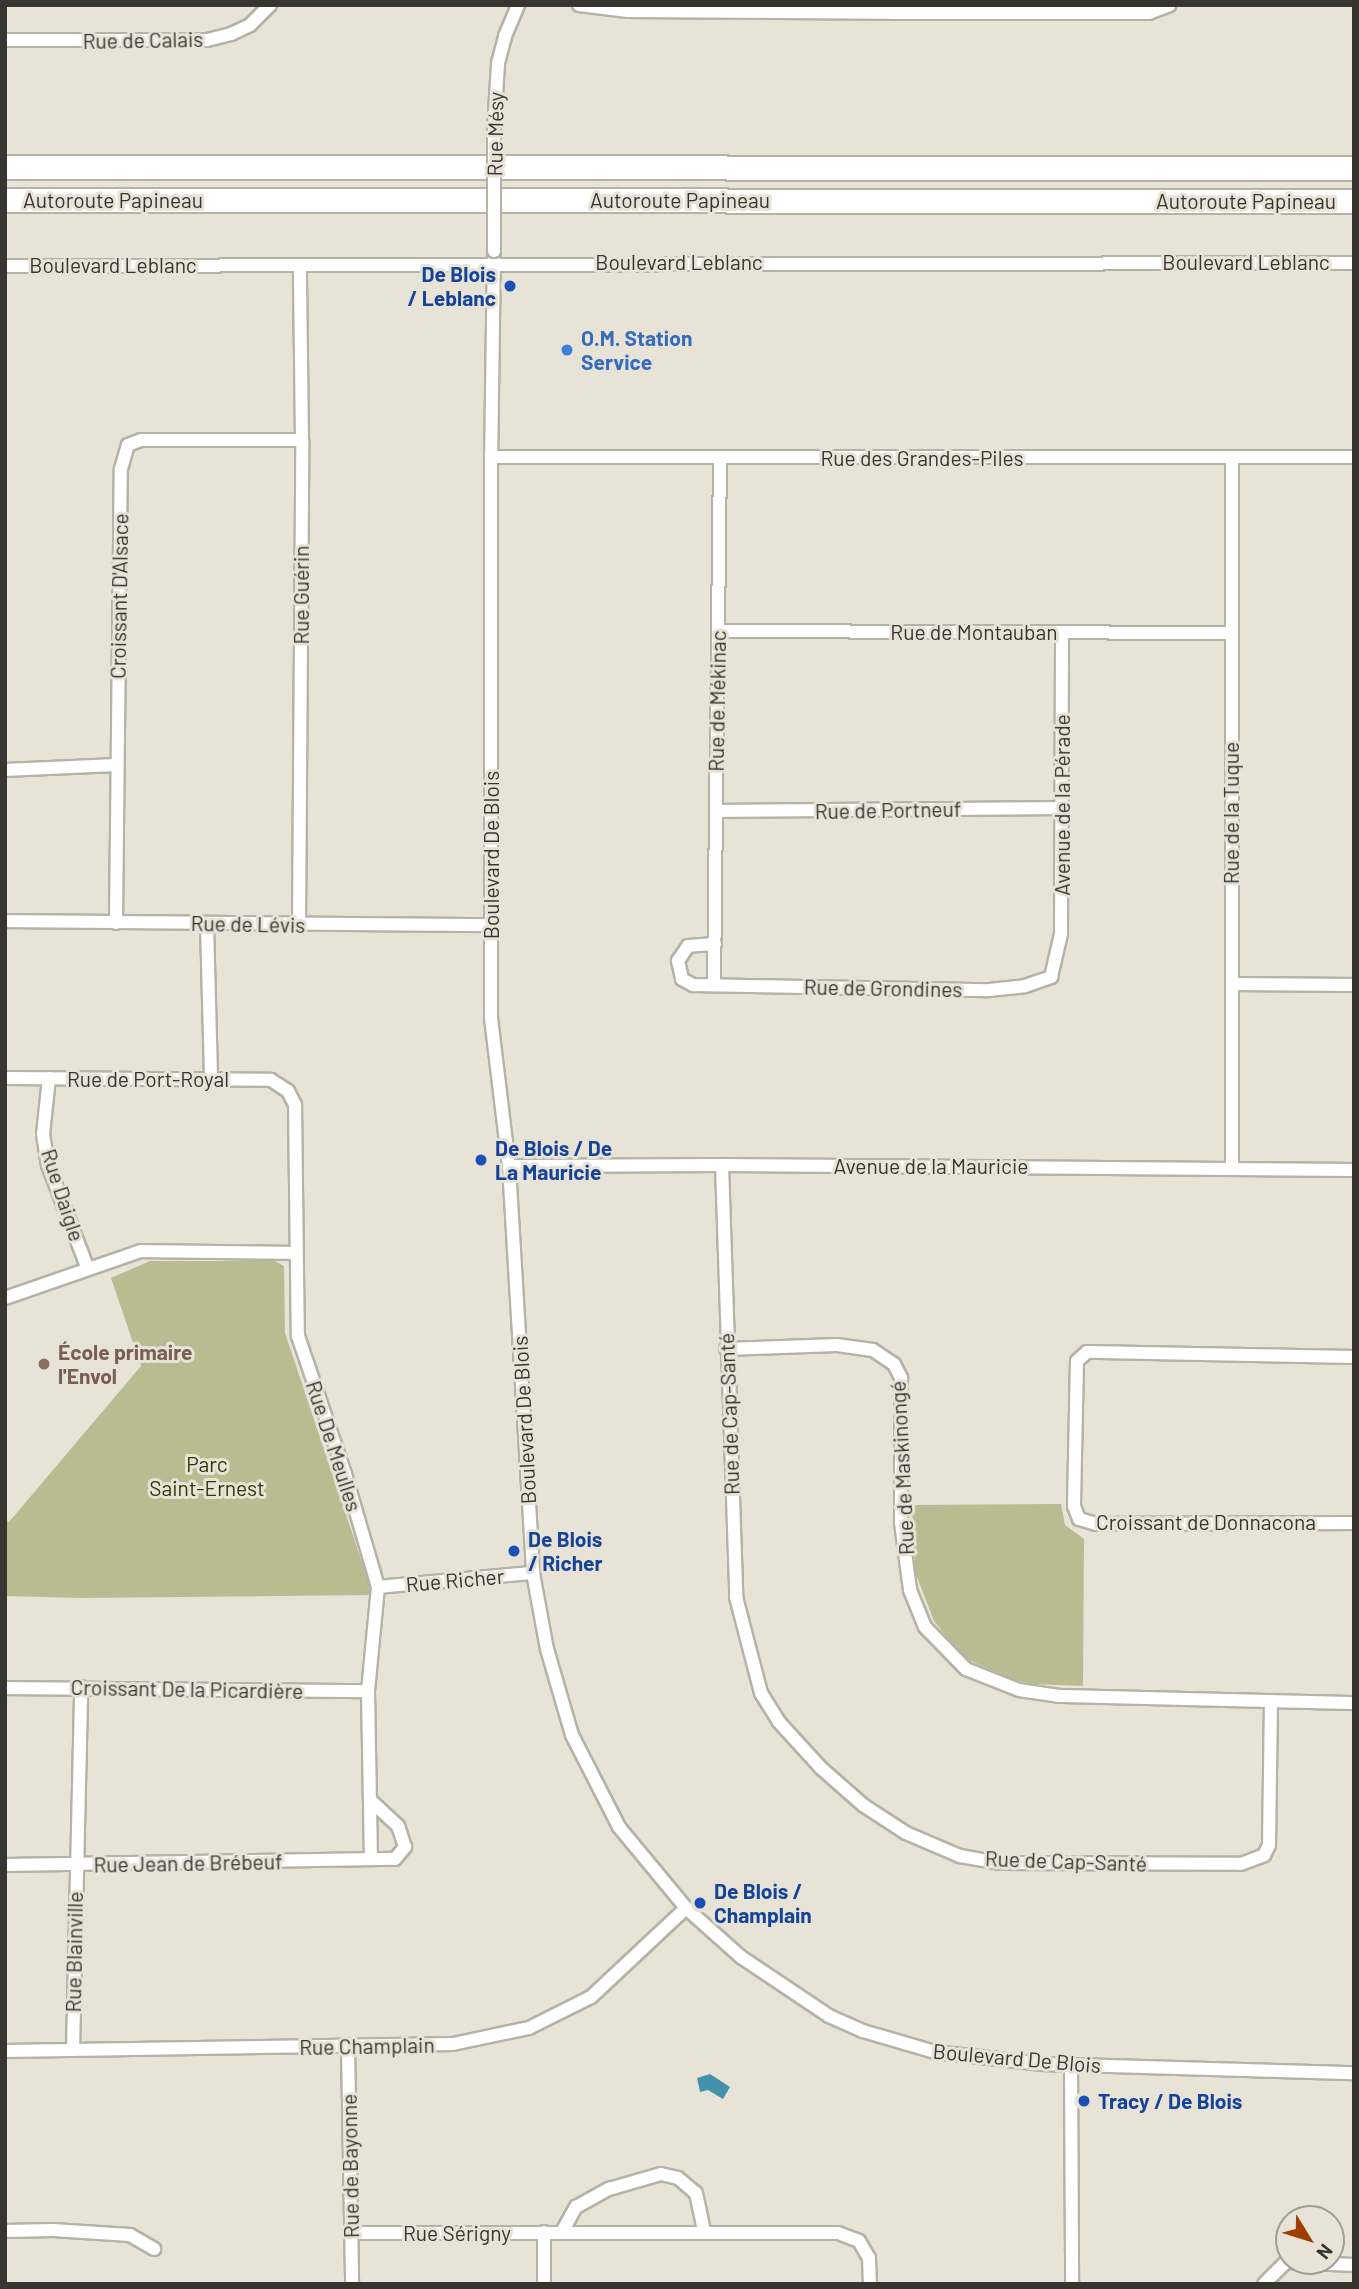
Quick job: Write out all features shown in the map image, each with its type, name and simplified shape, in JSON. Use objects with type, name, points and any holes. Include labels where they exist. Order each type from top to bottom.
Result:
[{"type":"highway","name":"Autoroute Papineau","points":[[5,167],[1354,166]]},
{"type":"highway","name":"Autoroute Papineau","points":[[5,200],[1354,201]]},
{"type":"street","name":"Rue de Calais","points":[[5,40],[207,40],[231,34],[250,25],[270,5]]},
{"type":"street","name":"Rue Mésy","points":[[495,266],[494,129],[498,63],[505,36],[518,5]]},
{"type":"street","points":[[579,5],[628,11],[878,13],[1149,13],[1170,5]]},
{"type":"street","name":"Boulevard Leblanc","points":[[5,266],[495,266],[578,262],[1354,262]]},
{"type":"street","name":"Rue Guérin","points":[[299,925],[302,440],[300,265]]},
{"type":"street","name":"Boulevard De Blois","points":[[495,266],[491,457],[491,1018],[509,1166],[533,1573],[547,1649],[572,1735],[620,1827],[686,1908],[741,1957],[829,2016],[863,2031],[908,2046],[947,2054],[1071,2066],[1354,2073]]},
{"type":"street","name":"Croissant D'Alsace","points":[[116,923],[121,469],[128,445],[141,440],[302,440]]},
{"type":"street","name":"Rue des Grandes-Piles","points":[[491,457],[1354,457]]},
{"type":"street","name":"Rue de Mékinac","points":[[714,984],[720,458]]},
{"type":"street","name":"Rue de la Tuque","points":[[1231,458],[1232,1169]]},
{"type":"street","name":"Rue de Montauban","points":[[718,631],[1230,633]]},
{"type":"street","name":"Avenue de la Pérade","points":[[1051,977],[1061,934],[1062,633]]},
{"type":"street","points":[[5,770],[116,765]]},
{"type":"street","name":"Rue de Portneuf","points":[[716,811],[1061,808]]},
{"type":"street","name":"Rue de Lévis","points":[[5,921],[491,925]]},
{"type":"street","points":[[207,924],[211,1079]]},
{"type":"street","points":[[714,984],[693,985],[682,979],[678,961],[688,946],[715,944]]},
{"type":"street","name":"Rue de Grondines","points":[[714,984],[989,990],[1025,986],[1051,977]]},
{"type":"street","points":[[1232,984],[1354,985]]},
{"type":"street","name":"Rue de Port-Royal","points":[[5,1078],[271,1080],[288,1091]]},
{"type":"street","name":"Rue Daigle","points":[[49,1078],[43,1134],[48,1165],[88,1269]]},
{"type":"street","name":"Rue De Meulles","points":[[288,1091],[295,1105],[298,1336],[345,1474],[377,1587],[368,1691],[371,1858]]},
{"type":"street","name":"Rue de Cap-Santé","points":[[722,1165],[736,1597],[761,1692],[779,1722],[821,1768],[863,1805],[906,1833],[960,1856],[999,1863],[1241,1864],[1264,1855],[1269,1845],[1271,1702]]},
{"type":"street","name":"Avenue de la Mauricie","points":[[509,1166],[1354,1170]]},
{"type":"street","points":[[5,1298],[141,1251],[295,1253]]},
{"type":"street","name":"Rue de Maskinongé","points":[[726,1349],[837,1345],[873,1350],[894,1364],[901,1378],[901,1523],[910,1590],[925,1627],[966,1669],[1018,1690],[1060,1696],[1354,1703]]},
{"type":"street","name":"Croissant de Donnacona","points":[[1354,1356],[1087,1352],[1077,1361],[1074,1506],[1079,1519],[1096,1524],[1354,1523]]},
{"type":"street","name":"Rue Richer","points":[[377,1587],[533,1573]]},
{"type":"street","name":"Croissant De la Picardière","points":[[5,1688],[80,1686],[368,1691]]},
{"type":"street","name":"Rue Blainville","points":[[72,2050],[80,1686]]},
{"type":"street","points":[[371,1858],[395,1859],[405,1847],[398,1826],[372,1802]]},
{"type":"street","name":"Rue Jean de Brébeuf","points":[[5,1865],[371,1858]]},
{"type":"street","name":"Rue Champlain","points":[[5,2051],[453,2044],[529,2028],[590,1997],[686,1908]]},
{"type":"street","name":"Rue de Bayonne","points":[[348,2047],[352,2284]]},
{"type":"street","points":[[1071,2066],[1072,2284]]},
{"type":"street","points":[[562,2232],[576,2207],[609,2189],[661,2174],[678,2178],[696,2193],[704,2232]]},
{"type":"street","points":[[5,2231],[53,2230],[130,2235],[154,2249]]},
{"type":"street","points":[[544,2232],[544,2284]]},
{"type":"street","name":"Rue Sérigny","points":[[351,2233],[838,2233],[859,2241],[869,2258],[870,2284]]},
{"type":"street","points":[[1264,2282],[1286,2262],[1354,2264]]},
{"type":"green space","name":"Parc Saint-Ernest","points":[[150,1261],[275,1261],[284,1266],[285,1333],[373,1595],[80,1598],[5,1596],[5,1519],[9,1522],[141,1366],[111,1278]]},
{"type":"green space","points":[[1061,1504],[1065,1525],[1084,1539],[1083,1686],[1034,1684],[1011,1679],[971,1661],[955,1648],[934,1621],[915,1572],[912,1505]]},
{"type":"water","points":[[710,2074],[730,2087],[723,2099],[708,2090],[700,2092],[697,2078]]},
{"type":"place","name":"De Blois / Leblanc","points":[[510,286]]},
{"type":"place","name":"O.M. Station Service","points":[[567,350]]},
{"type":"place","name":"De Blois / De La Mauricie","points":[[481,1160]]},
{"type":"place","name":"École primaire l'Envol","points":[[44,1364]]},
{"type":"place","name":"De Blois / Richer","points":[[514,1551]]},
{"type":"place","name":"De Blois / Champlain","points":[[700,1903]]},
{"type":"place","name":"Tracy / De Blois","points":[[1084,2101]]}]
